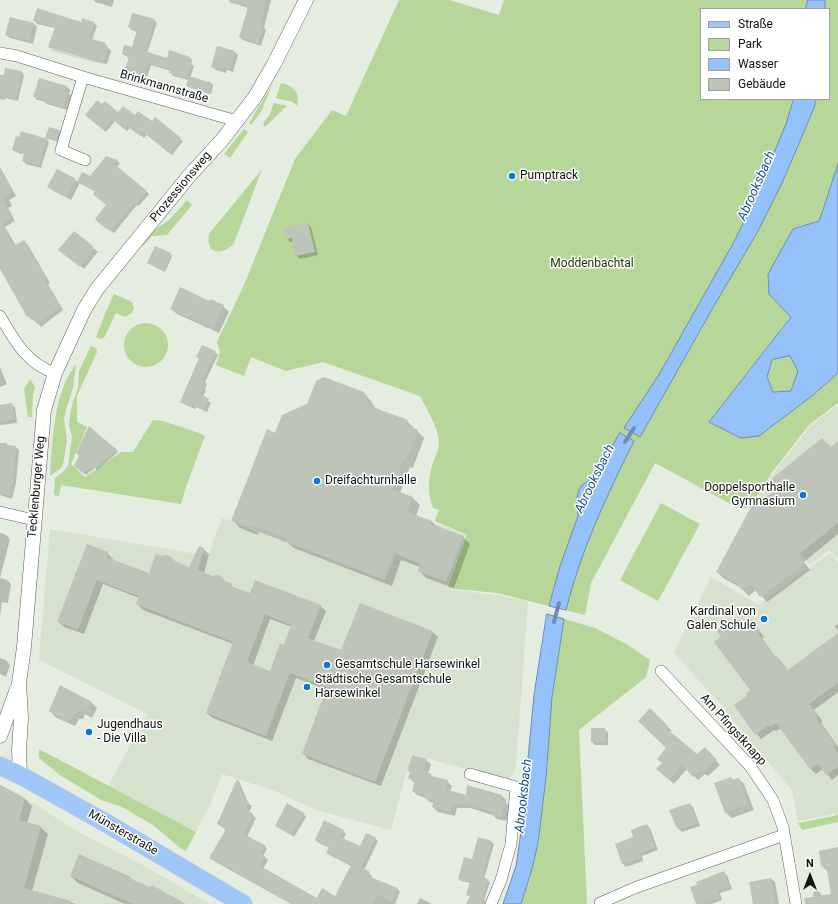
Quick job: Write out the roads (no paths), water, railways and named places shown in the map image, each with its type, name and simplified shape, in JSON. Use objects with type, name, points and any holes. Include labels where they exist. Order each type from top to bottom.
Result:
[{"type":"main road","name":"Münsterstraße","points":[[0,766],[20,775],[124,833],[243,904]]},
{"type":"street","name":"Prozessionsweg","points":[[55,373],[84,310],[96,289],[189,176],[222,140],[255,97],[274,64],[306,0]]},
{"type":"street","name":"Brinkmannstraße","points":[[0,53],[17,56],[83,77],[237,121]]},
{"type":"street","points":[[83,77],[61,150],[85,160]]},
{"type":"street","points":[[0,316],[23,353],[44,369],[55,373]]},
{"type":"street","name":"Tecklenburger Weg","points":[[20,775],[19,750],[21,718],[19,684],[24,647],[44,410],[55,373]]},
{"type":"street","points":[[0,512],[34,520]]},
{"type":"street","name":"Am Pfingstknapp","points":[[661,671],[750,766],[773,800],[783,827],[796,904]]},
{"type":"street","name":"Tecklenburger Weg","points":[[0,736],[19,684]]},
{"type":"street","points":[[470,774],[516,788],[511,844],[501,880],[491,904]]},
{"type":"street","points":[[600,903],[637,887],[784,835]]},
{"type":"water","points":[[808,0],[825,0],[825,8],[806,8]]},
{"type":"water","points":[[794,100],[816,100],[814,108],[782,183],[757,233],[640,437],[624,428],[660,373],[735,240],[757,194],[786,124]]},
{"type":"water","points":[[838,164],[838,373],[812,396],[759,436],[741,438],[709,422],[791,317],[769,294],[768,274],[793,229],[819,221]],"holes":[[[790,356],[798,371],[791,391],[773,392],[767,377],[772,360]]]},
{"type":"water","points":[[620,433],[634,441],[595,524],[579,566],[566,610],[549,606],[560,566],[578,516],[577,497],[579,490],[582,485],[591,479],[598,470]]},
{"type":"water","points":[[547,614],[564,619],[552,697],[546,778],[538,843],[532,869],[521,904],[503,904],[516,866],[521,832],[534,695]]},
{"type":"waterway","name":"Abrooksbach","points":[[625,442],[634,428]]},
{"type":"waterway","name":"Abrooksbach","points":[[554,622],[559,603]]},
{"type":"place","name":"Pumptrack","points":[[512,176]]},
{"type":"place","name":"Dreifachturnhalle","points":[[317,481]]},
{"type":"place","name":"Doppelsporthalle Gymnasium","points":[[803,495]]},
{"type":"place","name":"Kardinal von Galen Schule","points":[[764,619]]},
{"type":"place","name":"Gesamtschule Harsewinkel","points":[[327,665]]},
{"type":"place","name":"Städtische Gesamtschule Harsewinkel","points":[[307,687]]},
{"type":"place","name":"Jugendhaus - Die Villa","points":[[89,732]]},
{"type":"park label","name":"Moddenbachtal","points":[[592,264]]}]
